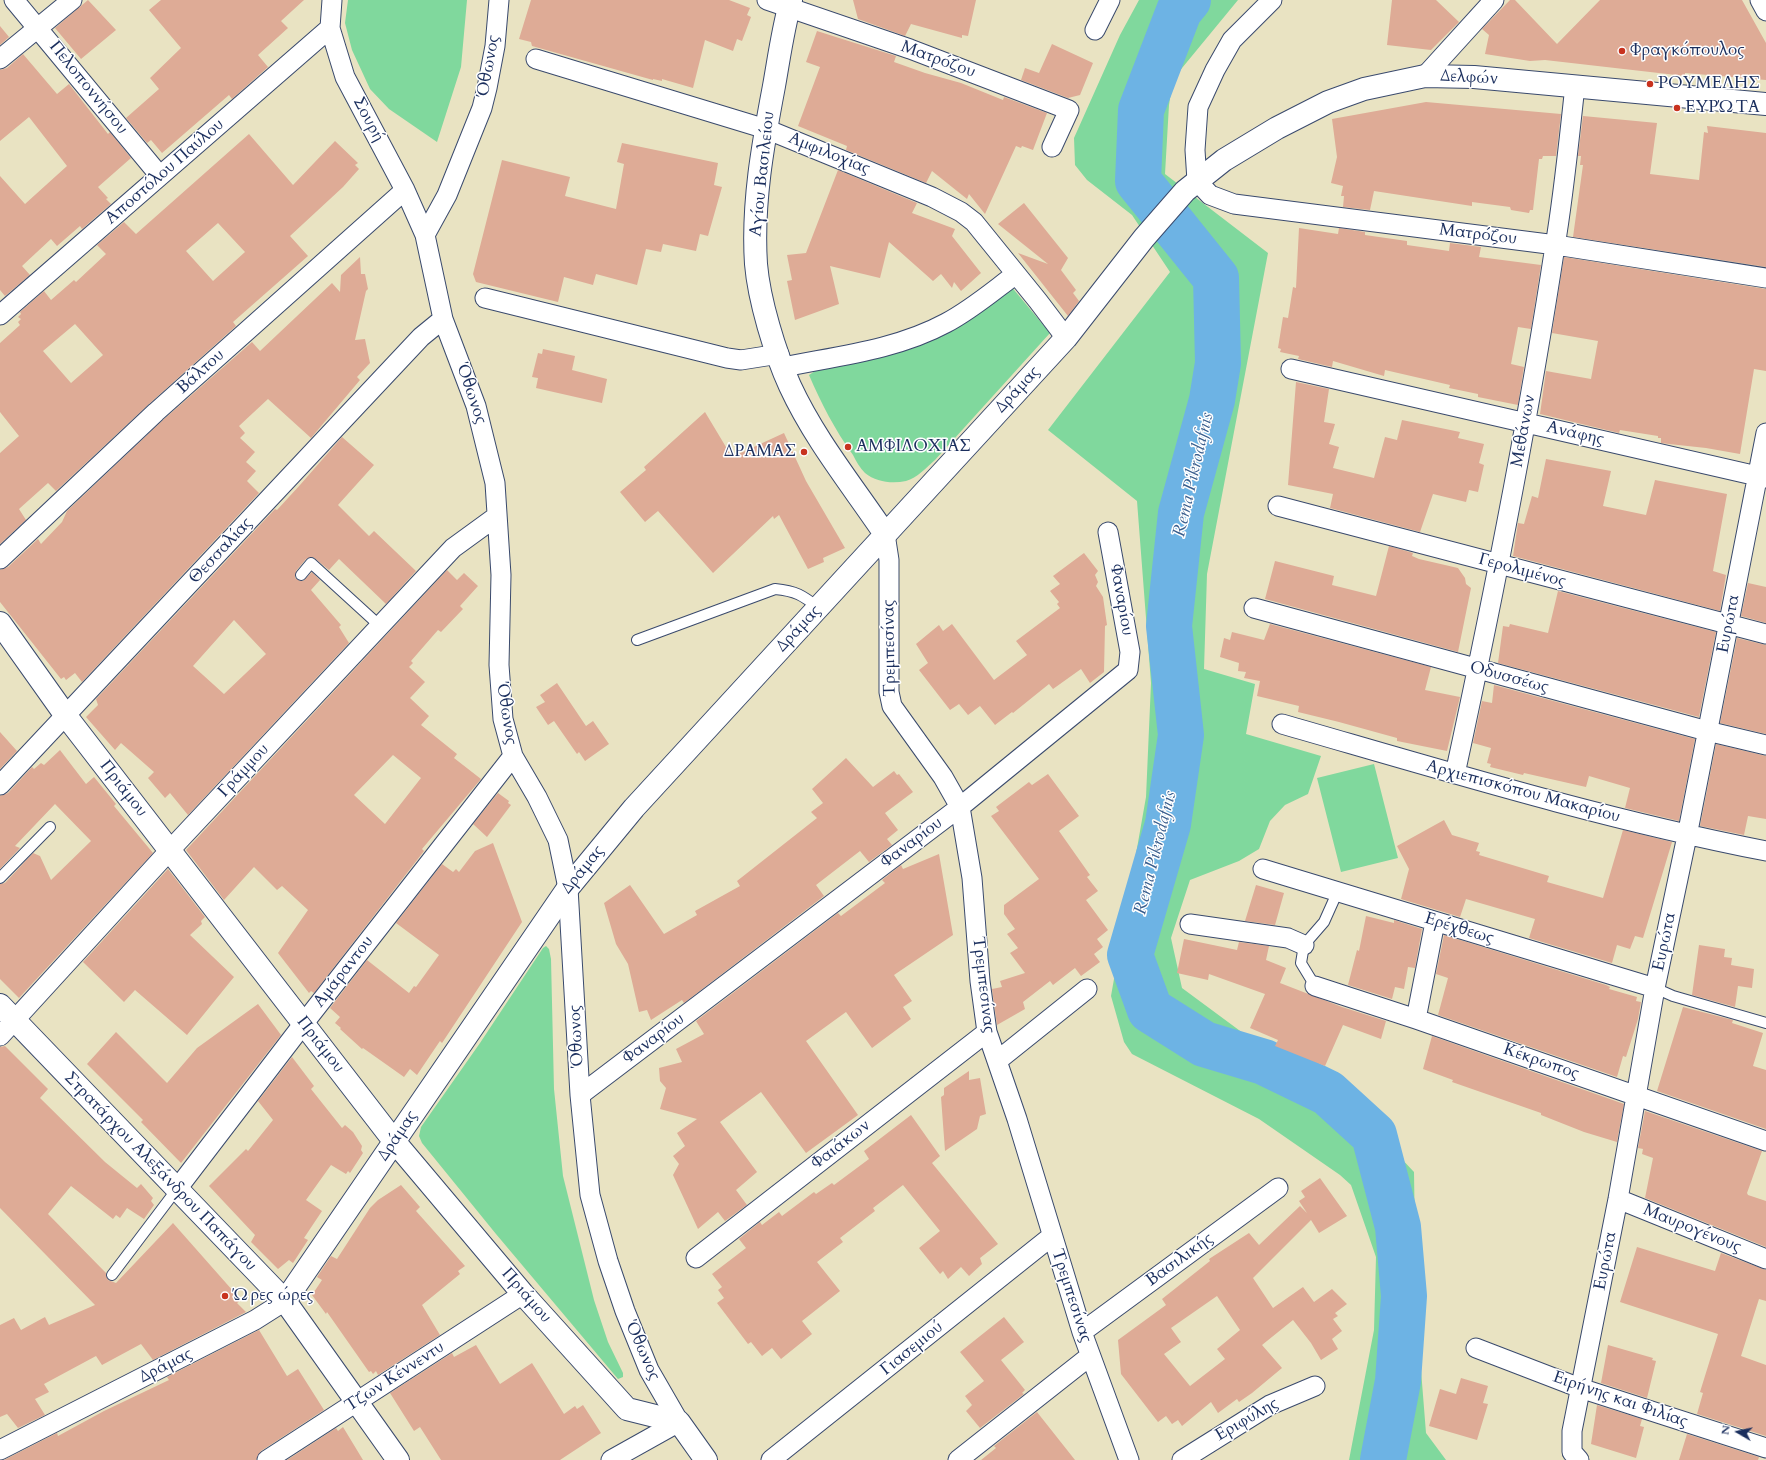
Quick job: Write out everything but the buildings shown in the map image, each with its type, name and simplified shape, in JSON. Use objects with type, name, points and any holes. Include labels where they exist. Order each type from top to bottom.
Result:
[{"type":"street","name":"Πελοποννήσου","points":[[14,0],[39,28],[160,176]]},
{"type":"street","points":[[0,59],[72,0]]},
{"type":"street","name":"Σουρή","points":[[332,0],[330,28],[345,77],[405,190],[425,235]]},
{"type":"street","name":"Όθωνος","points":[[499,0],[495,46],[482,108],[447,195],[425,235],[443,319],[476,406],[487,445],[495,483],[501,575],[500,673],[503,719],[513,756],[537,797],[558,840],[568,888],[580,1095],[590,1195],[608,1261],[625,1312],[649,1370],[679,1422],[706,1460]]},
{"type":"street","name":"Ματρόζου","points":[[767,0],[790,4],[1069,110],[1052,147]]},
{"type":"street","points":[[1095,30],[1110,0]]},
{"type":"street","points":[[1191,186],[1198,107],[1215,70],[1232,40],[1272,0]]},
{"type":"street","points":[[1425,76],[1494,0]]},
{"type":"street","points":[[1760,0],[1766,11]]},
{"type":"street","name":"Αγίου Βασιλείου","points":[[790,4],[766,129],[756,219],[756,265],[765,310],[790,386],[818,438],[885,534]]},
{"type":"street","name":"Αποστόλου Παύλου","points":[[0,315],[330,28]]},
{"type":"street","name":"Αμφιλοχίας","points":[[536,59],[766,129],[932,197],[961,212],[974,222],[1066,338]]},
{"type":"street","name":"Δελφών","points":[[1144,238],[1191,186],[1224,160],[1277,128],[1328,102],[1384,84],[1425,76],[1474,77],[1766,104]]},
{"type":"street","name":"Μεθάνων","points":[[1455,774],[1478,670],[1526,423],[1556,245],[1575,86]]},
{"type":"street","name":"Ματρόζου","points":[[1191,186],[1234,204],[1556,245],[1766,278]]},
{"type":"street","name":"Βάλτου","points":[[0,559],[156,412],[405,190]]},
{"type":"street","name":"Δράμας","points":[[0,1450],[254,1320],[285,1301],[568,888],[634,808],[1066,338],[1144,238]]},
{"type":"street","points":[[485,298],[727,358],[741,360],[781,360],[875,348],[907,340],[953,319],[1016,274]]},
{"type":"street","name":"Θεσσαλίας","points":[[0,785],[421,337],[443,319]]},
{"type":"street","name":"Ανάφης","points":[[1290,369],[1762,477]]},
{"type":"street","name":"Ευρώτα","points":[[1576,1456],[1572,1431],[1618,1199],[1655,988],[1687,836],[1728,624],[1762,477],[1766,433]]},
{"type":"street","name":"Γερολιμένος","points":[[1278,506],[1499,566],[1766,634]]},
{"type":"street","name":"Γράμμου","points":[[0,1036],[7,1012],[170,850],[452,548],[496,516]]},
{"type":"street","name":"Φαναρίου","points":[[580,1095],[960,807],[1128,670],[1130,652],[1108,532]]},
{"type":"street","name":"Τρεμπεσίνας","points":[[885,534],[889,560],[889,692],[892,706],[943,777],[960,807],[972,878],[980,981],[987,1032],[1017,1119],[1082,1332],[1129,1460]]},
{"type":"street","name":"Οδυσσέως","points":[[1254,608],[1707,731],[1766,744]]},
{"type":"street","name":"Πριάμου","points":[[0,624],[66,716],[394,1140],[523,1294],[627,1409],[679,1422]]},
{"type":"street","name":"Αρχιεπισκόπου Μακαρίου","points":[[1282,724],[1455,774],[1687,836],[1766,852]]},
{"type":"street","name":"Αμάραντου","points":[[177,1189],[304,1023],[513,756]]},
{"type":"street","name":"Ερέχθεως","points":[[1263,869],[1337,893],[1655,988]]},
{"type":"street","points":[[1416,1019],[1435,922]]},
{"type":"street","points":[[1190,924],[1288,938],[1304,945]]},
{"type":"street","name":"Κέκρωπος","points":[[1316,986],[1416,1019],[1766,1141]]},
{"type":"street","points":[[997,1061],[1087,989]]},
{"type":"street","name":"Στρατάρχου Αλεξάνδρου Παπάγου","points":[[7,1012],[285,1301],[398,1460]]},
{"type":"street","name":"Φαιάκων","points":[[696,1258],[987,1032]]},
{"type":"street","name":"Βασιλικής","points":[[1082,1332],[1278,1188]]},
{"type":"street","name":"Μαυρογένους","points":[[1618,1199],[1766,1259]]},
{"type":"street","name":"Γιασεμιού","points":[[771,1460],[1052,1236]]},
{"type":"street","name":"Τζων Κέννεντυ","points":[[268,1460],[523,1294]]},
{"type":"street","name":"Ειρήνης και Φιλίας","points":[[1476,1348],[1580,1388],[1766,1448]]},
{"type":"street","points":[[958,1460],[1090,1356]]},
{"type":"street","name":"Εριφύλης","points":[[1182,1460],[1270,1405],[1315,1386]]},
{"type":"street","points":[[611,1460],[679,1422]]},
{"type":"lane","points":[[301,575],[311,563],[380,626]]},
{"type":"lane","points":[[637,640],[775,589],[789,590],[800,594],[819,608]]},
{"type":"lane","points":[[0,878],[50,827]]},
{"type":"lane","points":[[1316,986],[1301,963],[1304,945],[1324,922],[1337,893]]},
{"type":"lane","points":[[1655,988],[1673,996],[1766,1023]]},
{"type":"lane","points":[[112,1275],[177,1189]]},
{"type":"green space","points":[[348,0],[467,0],[461,67],[437,142],[389,109],[370,89],[352,50],[345,23]]},
{"type":"green space","points":[[1139,0],[1238,0],[1173,79],[1169,105],[1165,174],[1268,253],[1207,574],[1204,669],[1255,684],[1246,734],[1321,756],[1308,794],[1285,805],[1270,821],[1259,849],[1239,861],[1190,880],[1171,938],[1182,988],[1251,1039],[1336,1089],[1414,1172],[1416,1307],[1426,1433],[1446,1460],[1349,1460],[1374,1330],[1376,1257],[1351,1185],[1340,1175],[1259,1119],[1132,1054],[1124,1042],[1111,996],[1146,797],[1151,683],[1137,501],[1048,430],[1170,272],[1132,215],[1087,180],[1075,165],[1074,138],[1120,35]]},
{"type":"green space","points":[[1010,285],[1050,333],[935,460],[918,475],[906,481],[890,482],[879,480],[865,473],[834,426],[809,375],[818,369],[913,348],[953,328]]},
{"type":"green space","points":[[1374,764],[1398,858],[1341,872],[1317,778]]},
{"type":"green space","points":[[546,946],[549,949],[551,959],[554,1089],[563,1176],[594,1300],[608,1342],[623,1373],[623,1377],[618,1379],[496,1234],[422,1143],[419,1136],[421,1127],[480,1043],[543,948]]},
{"type":"waterway","name":"Rema Pikrodafnis","points":[[1188,0],[1179,11],[1141,110],[1138,181],[1216,278],[1218,363],[1212,400],[1181,513],[1169,626],[1181,735],[1168,824],[1130,955],[1150,1010],[1204,1044],[1264,1062],[1328,1093],[1374,1135],[1398,1227],[1404,1296],[1398,1381],[1383,1460]]},
{"type":"place","name":"Φραγκόπουλος","points":[[1622,51]]},
{"type":"place","name":"ΡΟΥΜΕΛΗΣ","points":[[1650,84]]},
{"type":"place","name":"ΕΥΡΏΤΑ","points":[[1677,108]]},
{"type":"place","name":"ΑΜΦΙΛΟΧΙΑΣ","points":[[848,447]]},
{"type":"place","name":"ΔΡΑΜΑΣ","points":[[804,452]]},
{"type":"place","name":"Ώρες ώρες","points":[[225,1296]]}]
